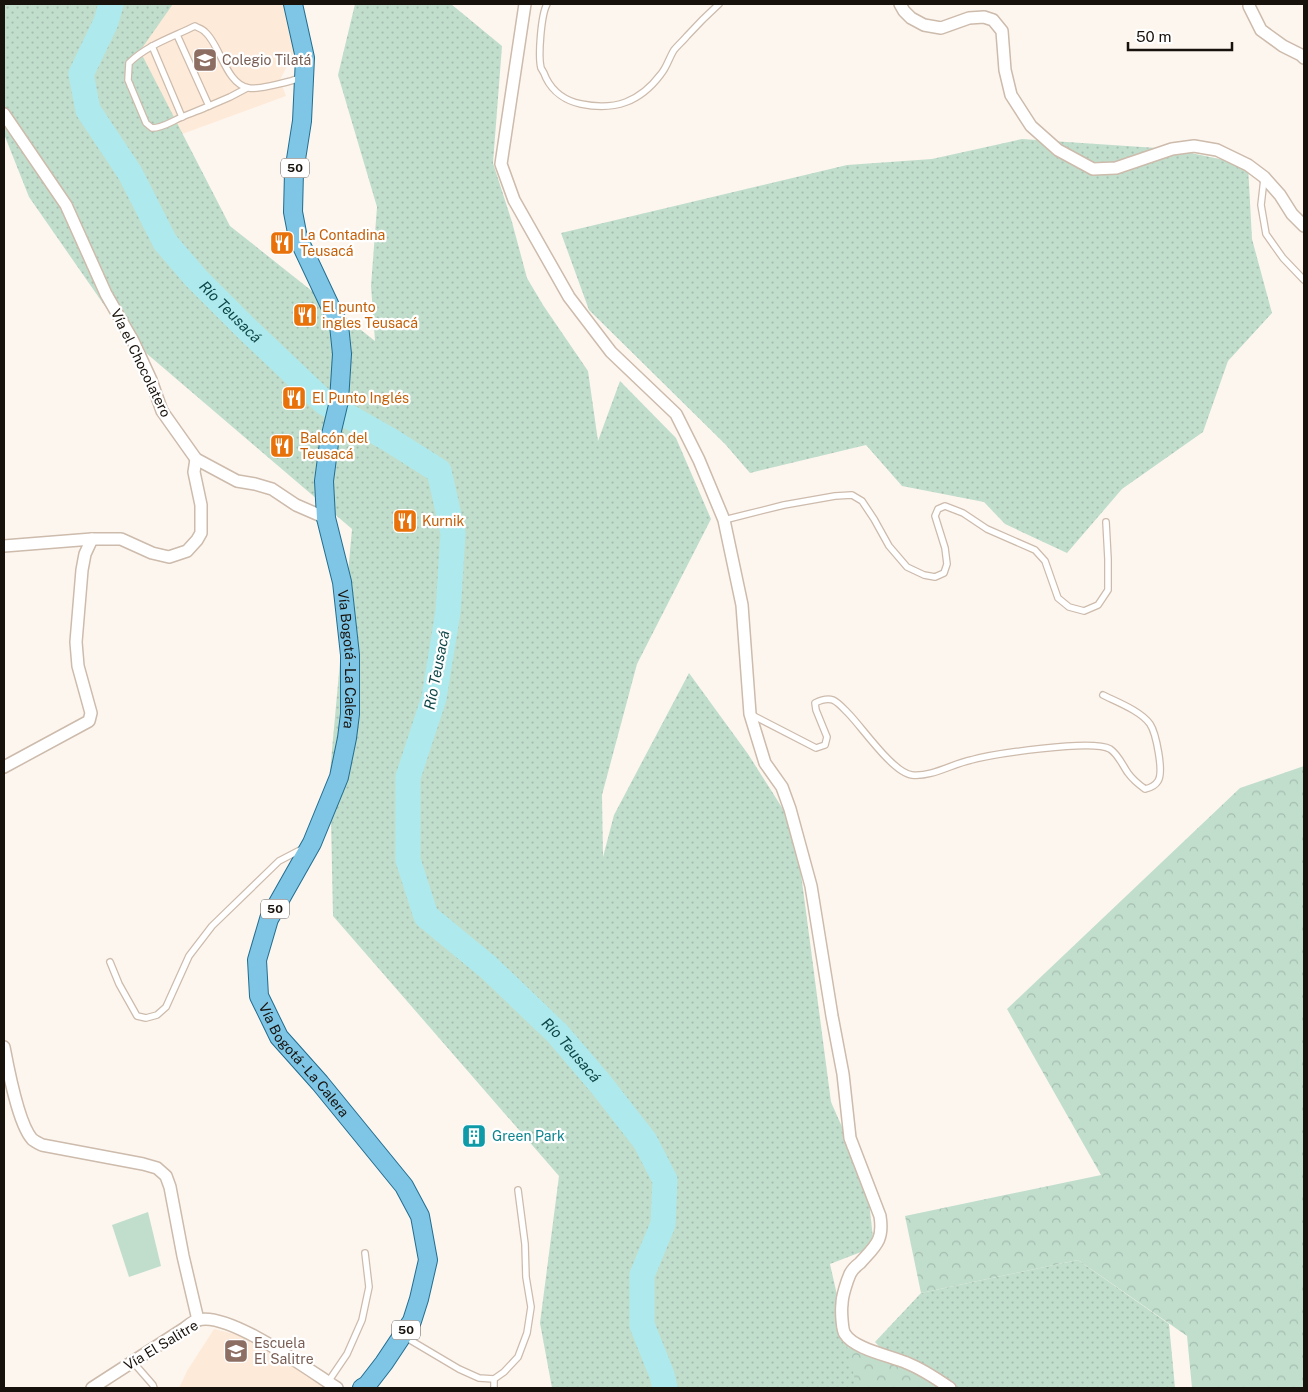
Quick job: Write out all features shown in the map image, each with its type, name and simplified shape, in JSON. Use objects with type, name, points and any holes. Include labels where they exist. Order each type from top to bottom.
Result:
[{"type":"main road","name":"Vía Bogotá - La Calera","points":[[293,4],[305,58],[302,121],[294,172],[293,212],[298,238],[338,325],[342,354],[339,401],[329,444],[324,482],[326,518],[342,582],[350,655],[350,714],[339,777],[312,843],[269,919],[256,960],[260,996],[279,1038],[320,1083],[404,1186],[420,1216],[428,1260],[412,1320],[384,1363],[367,1385],[362,1388]]},
{"type":"street","points":[[525,4],[501,164],[514,200],[569,297],[611,352],[676,414],[699,460],[724,520],[742,605],[750,714],[765,764],[782,787],[790,809],[811,886],[843,1074],[850,1138],[880,1216],[882,1227],[880,1237],[874,1247],[850,1273],[841,1304],[843,1332],[855,1343],[873,1352],[908,1363],[950,1388]]},
{"type":"street","points":[[900,4],[904,11],[918,22],[941,28],[970,18],[984,17],[993,20],[1002,31],[1005,70],[1011,95],[1031,126],[1058,150],[1093,168],[1116,168],[1172,149],[1194,146],[1217,150],[1248,165],[1264,177],[1292,214],[1304,226]]},
{"type":"street","points":[[1249,4],[1261,30],[1304,58]]},
{"type":"street","name":"Vía el Chocolatero","points":[[4,114],[66,205],[106,294],[133,341],[151,380],[162,411],[196,459],[238,481],[272,489],[296,505],[326,518]]},
{"type":"street","points":[[4,546],[92,539],[121,539],[152,553],[169,557],[187,551],[201,534],[201,506],[194,472],[196,459]]},
{"type":"street","points":[[4,767],[89,721],[91,713],[78,666],[76,642],[82,570],[85,554],[92,539]]},
{"type":"street","points":[[4,1047],[24,1125],[32,1140],[42,1145],[143,1164],[157,1168],[166,1176],[170,1187],[198,1320]]},
{"type":"street","name":"Vía El Salitre","points":[[92,1388],[198,1320],[225,1323],[244,1331],[288,1355],[332,1385]]},
{"type":"lane","points":[[547,4],[544,9],[540,37],[541,66],[548,82],[557,93],[572,102],[591,106],[608,106],[624,104],[646,91],[662,72],[674,50],[719,4]]},
{"type":"lane","points":[[247,88],[235,81],[206,32],[195,26],[139,53],[129,63],[128,80],[146,123],[152,128],[170,124],[247,88],[260,88],[304,78]]},
{"type":"lane","points":[[177,35],[209,106]]},
{"type":"lane","points":[[152,46],[182,117]]},
{"type":"lane","points":[[1264,177],[1261,205],[1266,234],[1283,258],[1304,280]]},
{"type":"lane","points":[[724,520],[784,505],[852,495],[862,501],[874,518],[889,546],[907,568],[935,577],[944,573],[947,564],[934,516],[938,509],[945,506],[963,513],[986,529],[1035,550],[1045,561],[1058,598],[1069,607],[1084,610],[1098,605],[1108,590],[1106,522]]},
{"type":"lane","points":[[750,714],[816,748],[825,745],[827,737],[816,710],[816,703],[824,699],[834,700],[856,721],[897,768],[907,775],[919,776],[970,760],[1016,752],[1074,746],[1099,746],[1110,749],[1138,784],[1145,789],[1152,787],[1158,782],[1160,774],[1157,746],[1150,724],[1140,714],[1103,695]]},
{"type":"lane","points":[[110,962],[119,984],[137,1016],[146,1018],[157,1015],[166,1008],[189,956],[212,926],[278,862],[312,843]]},
{"type":"lane","points":[[403,1335],[459,1369],[479,1378],[494,1380],[518,1357],[527,1332],[531,1307],[526,1277],[525,1244],[518,1190]]},
{"type":"lane","points":[[332,1385],[362,1320],[369,1287],[365,1253]]},
{"type":"lane","points":[[132,1362],[154,1388]]},
{"type":"lane","points":[[494,1380],[494,1388]]},
{"type":"shaded area","name":"Colegio Tilatá","points":[[145,4],[289,4],[298,44],[280,80],[286,96],[144,148],[120,76]]},
{"type":"shaded area","name":"Escuela El Salitre","points":[[214,1329],[251,1338],[328,1384],[320,1388],[179,1388],[187,1371]]},
{"type":"green space","points":[[4,4],[173,4],[140,51],[230,226],[375,341],[371,286],[377,207],[338,75],[355,4],[451,4],[502,46],[493,163],[527,278],[588,371],[598,441],[620,381],[676,438],[711,519],[637,664],[602,795],[603,857],[614,815],[689,673],[748,754],[795,828],[831,1102],[867,1183],[874,1247],[830,1264],[858,1388],[552,1388],[540,1323],[559,1176],[333,916],[330,772],[352,529],[125,335],[29,197],[4,134]]},
{"type":"green space","points":[[1022,139],[1172,149],[1248,165],[1252,239],[1272,313],[1228,361],[1203,432],[1122,489],[1067,553],[1005,524],[984,502],[902,486],[866,445],[750,473],[725,444],[589,310],[561,233],[847,165],[932,159]]},
{"type":"green space","points":[[1304,766],[1304,1388],[1192,1388],[1187,1336],[1078,1260],[921,1293],[905,1216],[1101,1175],[1007,1009],[1240,788]]},
{"type":"green space","points":[[148,1212],[161,1266],[129,1277],[112,1225]]},
{"type":"green space","points":[[1078,1260],[1169,1324],[1175,1388],[918,1388],[875,1342],[921,1293]]},
{"type":"green space","points":[[844,1334],[939,1388],[857,1388]]},
{"type":"waterway","name":"Río Teusacá","points":[[111,4],[106,22],[81,74],[88,110],[130,173],[165,242],[196,278],[325,403],[390,440],[439,471],[453,533],[448,612],[434,698],[408,777],[408,860],[426,916],[488,967],[557,1033],[599,1082],[645,1141],[665,1180],[663,1224],[642,1275],[642,1325],[662,1375],[665,1388]]},
{"type":"place","name":"Colegio Tilatá","points":[[205,60]]},
{"type":"place","name":"La Contadina Teusacá","points":[[282,243]]},
{"type":"place","name":"El punto ingles Teusacá","points":[[305,315]]},
{"type":"place","name":"El Punto Inglés","points":[[294,398]]},
{"type":"place","name":"Balcón del Teusacá","points":[[282,446]]},
{"type":"place","name":"Kurnik","points":[[405,521]]},
{"type":"place","name":"Green Park","points":[[474,1136]]},
{"type":"place","name":"Escuela El Salitre","points":[[236,1351]]}]
